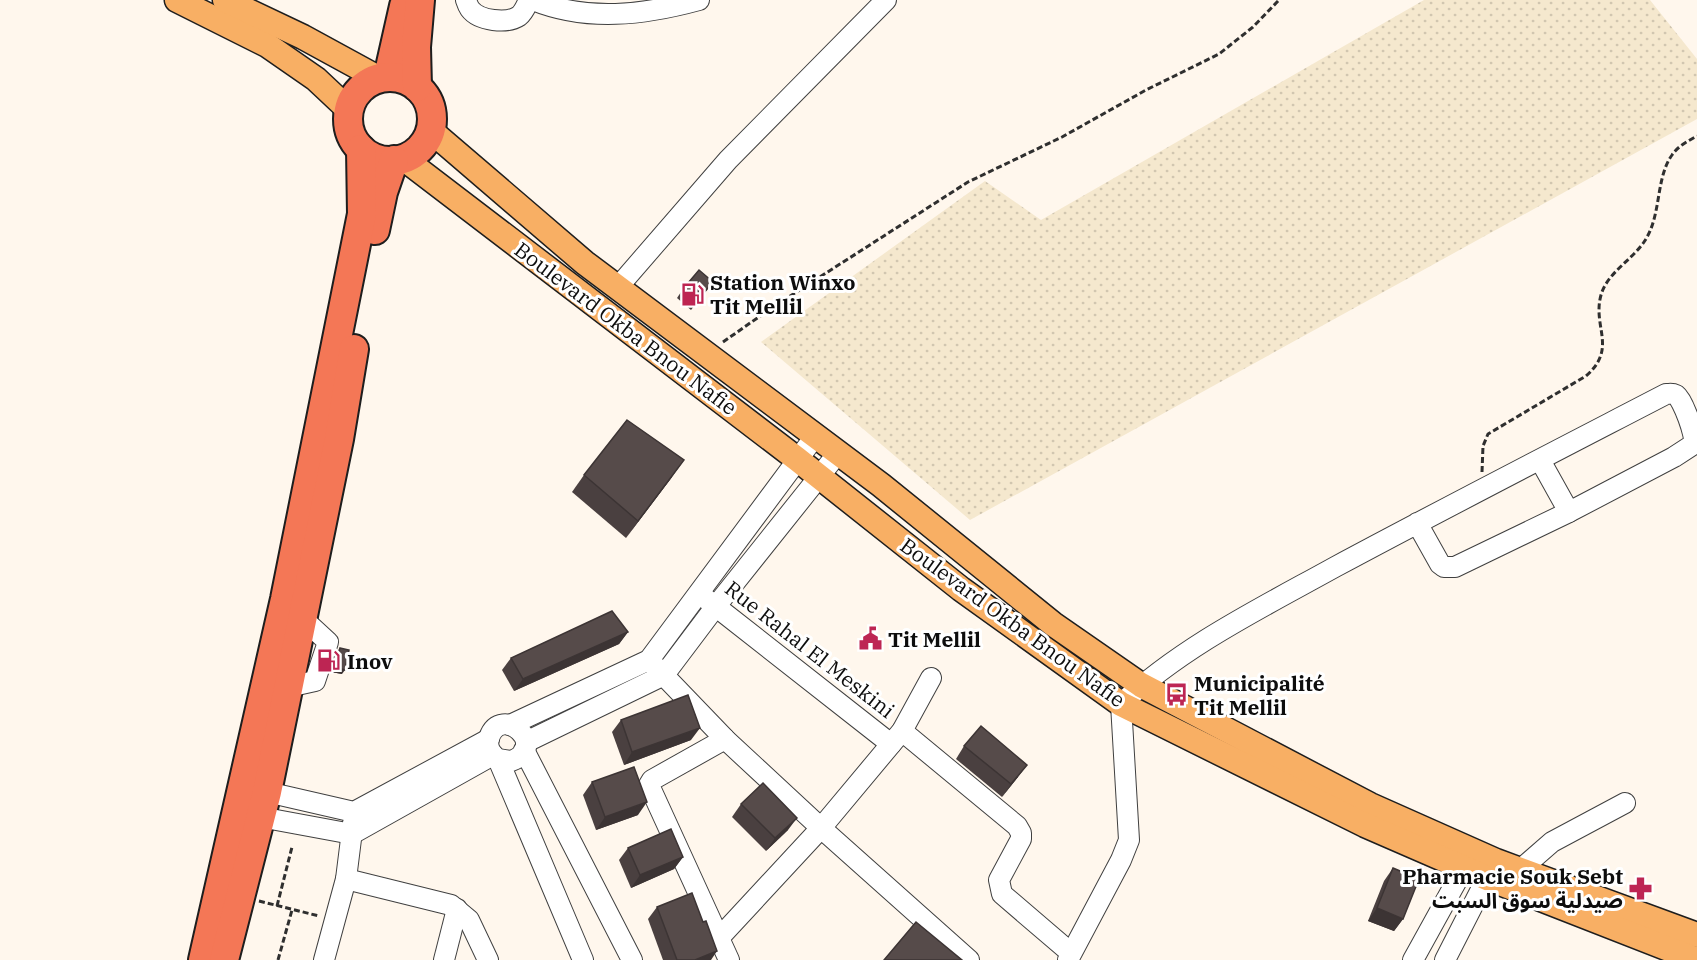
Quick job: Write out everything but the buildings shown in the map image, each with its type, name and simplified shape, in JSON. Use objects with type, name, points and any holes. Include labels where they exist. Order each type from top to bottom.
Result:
[{"type":"highway","points":[[384,78],[406,0]]},
{"type":"highway","points":[[417,87],[416,47],[420,0]]},
{"type":"highway","points":[[384,78],[403,79],[417,87],[425,96],[430,107],[432,118],[430,130],[423,145],[411,155],[399,159],[373,157],[361,148],[350,131],[350,110],[358,92],[370,82],[384,78]]},
{"type":"highway","points":[[206,956],[285,599],[362,214],[361,148]]},
{"type":"highway","points":[[206,956],[240,895],[263,805],[339,439],[369,256],[383,192],[399,159]]},
{"type":"main road","points":[[177,0],[267,45],[316,79],[350,110]]},
{"type":"main road","points":[[225,0],[384,78]]},
{"type":"main road","name":"Boulevard Okba Bnou Nafie","points":[[430,130],[585,263],[816,435],[1053,624],[1141,685],[1468,859],[1697,960]]},
{"type":"main road","name":"Boulevard Okba Bnou Nafie","points":[[399,159],[798,459],[961,589],[1121,704],[1365,825],[1468,859]]},
{"type":"main road","name":"Boulevard Okba Bnou Nafie","points":[[1491,870],[1521,869],[1691,928]]},
{"type":"street","points":[[466,0],[476,15],[499,20],[517,17],[531,0],[566,9],[614,16],[648,12],[699,0]]},
{"type":"street","points":[[618,287],[728,160],[886,0]]},
{"type":"street","points":[[1069,957],[1121,860],[1129,840],[1121,704],[1141,685],[1233,624],[1417,523],[1666,394],[1679,398],[1694,435],[1694,444],[1674,457],[1569,512],[1455,567],[1444,567],[1440,564],[1417,523]]},
{"type":"street","points":[[583,960],[493,751],[497,728],[510,725],[649,660],[816,435]]},
{"type":"street","points":[[493,751],[506,762],[515,760],[525,746],[664,675],[838,453]]},
{"type":"street","points":[[1540,460],[1569,512]]},
{"type":"street","name":"Rue Rahal El Meskini","points":[[699,592],[1017,826],[1021,833],[1019,847],[1001,874],[999,887],[1002,894],[1069,957]]},
{"type":"street","points":[[649,660],[725,739],[969,960]]},
{"type":"street","points":[[719,938],[821,828],[897,737],[931,678]]},
{"type":"street","points":[[510,725],[521,730],[525,746],[632,960]]},
{"type":"street","points":[[725,739],[652,780],[649,785],[729,960]]},
{"type":"street","points":[[263,805],[354,812],[493,751]]},
{"type":"street","points":[[263,805],[352,834],[493,751]]},
{"type":"street","points":[[1521,869],[1552,842],[1625,803]]},
{"type":"street","points":[[324,960],[346,879],[354,812]]},
{"type":"street","points":[[1413,960],[1468,859]]},
{"type":"street","points":[[1445,960],[1491,870]]},
{"type":"street","points":[[346,879],[444,902],[458,909],[472,925],[488,960]]},
{"type":"street","points":[[444,960],[458,909]]},
{"type":"path","points":[[707,354],[764,313],[968,182],[1062,137],[1146,90],[1219,54],[1253,27],[1279,0]]},
{"type":"path","points":[[1482,490],[1483,446],[1488,434],[1586,376],[1596,367],[1603,344],[1600,302],[1606,283],[1643,244],[1649,234],[1654,223],[1666,167],[1672,155],[1682,145],[1697,136]]},
{"type":"path","points":[[277,906],[292,847]]},
{"type":"path","points":[[240,895],[334,920]]},
{"type":"path","points":[[278,960],[292,910]]},
{"type":"shaded area","points":[[1424,0],[1650,0],[1697,59],[1697,119],[970,520],[761,342],[985,181],[1041,220]]},
{"type":"place","name":"Station Winxo Tit Mellil","points":[[692,294]]},
{"type":"place","name":"Tit Mellil","points":[[870,639]]},
{"type":"place","name":"Inov","points":[[329,661]]},
{"type":"place","name":"Municipalité Tit Mellil","points":[[1176,695]]},
{"type":"place","name":"Pharmacie Souk Sebt صيدلية سوق السبت","points":[[1641,888]]}]
